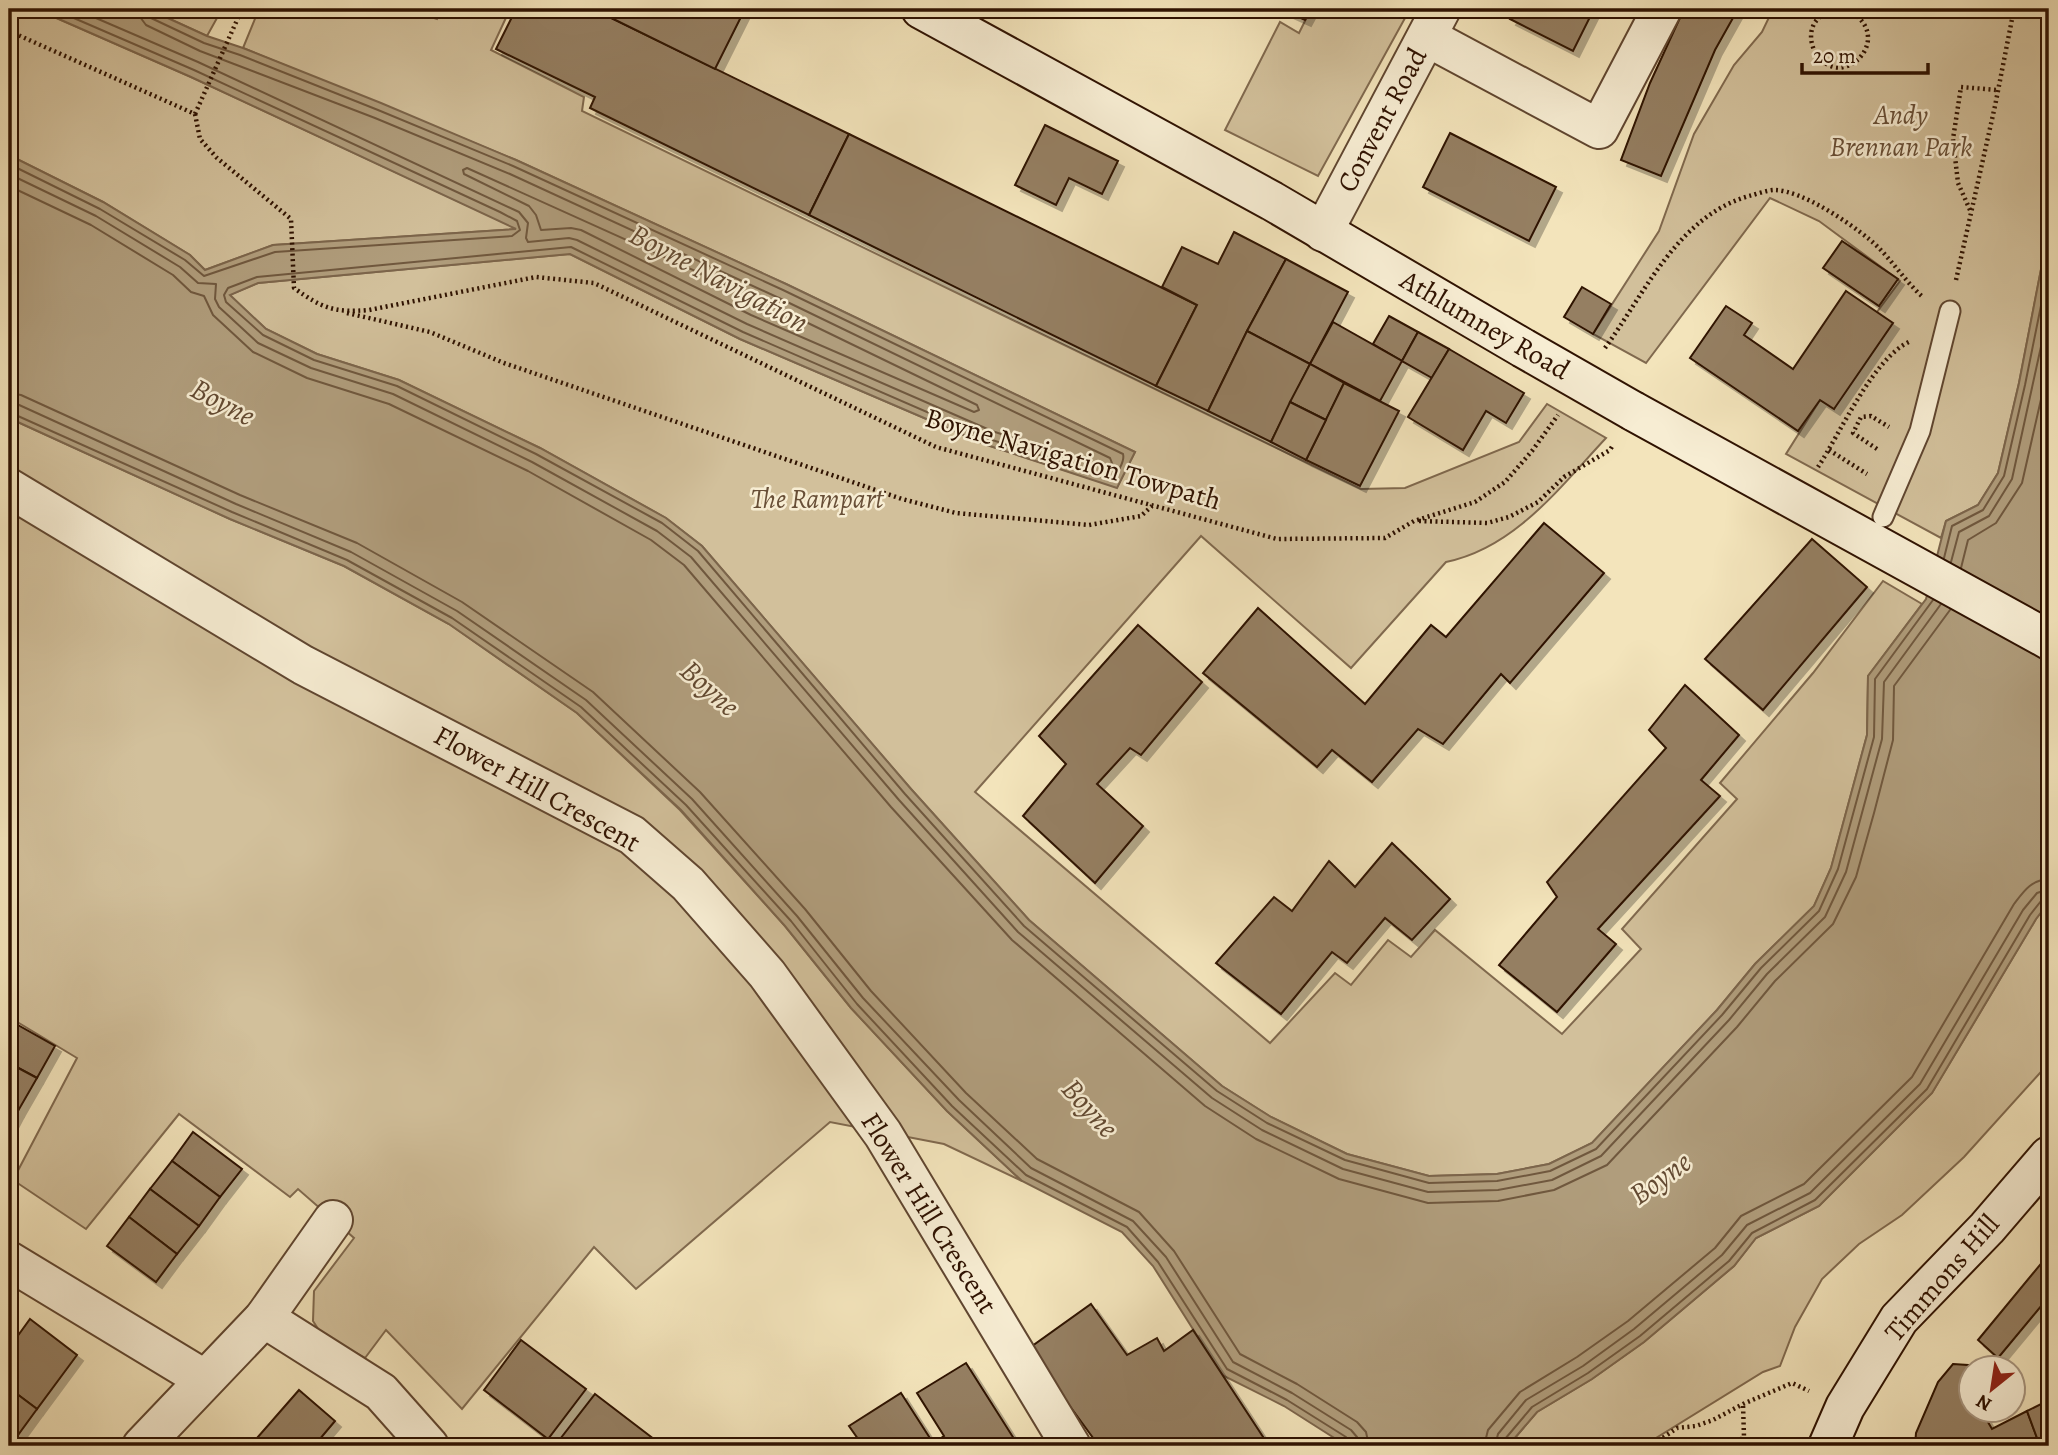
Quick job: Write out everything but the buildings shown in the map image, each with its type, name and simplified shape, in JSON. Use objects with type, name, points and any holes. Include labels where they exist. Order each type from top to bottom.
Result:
[{"type":"street","name":"Athlumney Road","points":[[921,9],[1272,201],[1633,411],[2049,640]]},
{"type":"street","points":[[1434,23],[1599,129],[1662,9]]},
{"type":"street","name":"Convent Road","points":[[1323,232],[1434,23]]},
{"type":"street","name":"Flower Hill Crescent","points":[[9,488],[303,665],[632,835],[679,876],[767,974],[883,1134],[1071,1446]]},
{"type":"street","name":"Timmons Hill","points":[[1828,1446],[1845,1407],[1899,1319],[1987,1228],[2049,1156]]},
{"type":"street","points":[[142,1446],[264,1318],[333,1220]]},
{"type":"street","points":[[9,1261],[204,1379]]},
{"type":"street","points":[[264,1318],[381,1392],[429,1446]]},
{"type":"lane","points":[[1883,517],[1920,431],[1950,311]]},
{"type":"path","points":[[242,9],[195,114],[200,139],[217,158],[290,219],[294,288],[316,303],[343,313],[430,332],[505,363],[716,436],[902,499],[956,513],[1089,525],[1141,516],[1152,506]]},
{"type":"path","points":[[1841,9],[1827,12],[1819,18],[1811,34],[1811,43],[1820,59],[1837,66],[1855,62],[1867,47],[1867,28],[1861,19],[1847,9]]},
{"type":"path","points":[[1616,334],[1675,246],[1695,226],[1735,200],[1775,190],[1834,213],[1871,240],[1917,293],[1931,305],[1950,311],[2014,9]]},
{"type":"path","points":[[9,31],[195,114]]},
{"type":"path","points":[[1970,211],[1958,183],[1953,139],[1961,87],[1998,90]]},
{"type":"path","name":"Boyne Navigation Towpath","points":[[343,313],[536,276],[594,282],[936,447],[1277,539],[1385,538],[1414,521],[1475,502],[1505,482],[1553,423]]},
{"type":"path","points":[[1812,476],[1848,413],[1898,346],[1912,340],[1921,340]]},
{"type":"path","points":[[1883,454],[1853,433],[1861,417],[1871,416],[1896,431]]},
{"type":"path","points":[[1414,521],[1488,523],[1509,517],[1538,502],[1564,477],[1610,450]]},
{"type":"path","points":[[1829,450],[1871,477]]},
{"type":"path","points":[[1656,1446],[1677,1428],[1704,1423],[1792,1383],[1845,1407]]},
{"type":"path","points":[[1732,1446],[1744,1437],[1743,1404]]},
{"type":"green space","points":[[9,9],[36,9],[191,77],[518,229],[273,245],[205,270],[190,255],[103,202],[9,155]]},
{"type":"green space","points":[[148,9],[222,9],[207,36]]},
{"type":"green space","name":"The Rampart","points":[[259,9],[407,9],[437,19],[442,9],[510,9],[491,50],[584,97],[582,111],[1361,489],[1405,488],[1519,442],[1547,404],[1606,438],[1553,495],[1515,530],[1471,555],[1446,562],[1351,668],[1201,536],[975,792],[1270,1043],[1335,973],[1351,985],[1388,940],[1411,957],[1435,930],[1562,1034],[1641,949],[1622,929],[1737,799],[1720,783],[1813,673],[1883,581],[1922,604],[1868,676],[1867,735],[1831,868],[1814,906],[1755,964],[1717,1010],[1592,1143],[1549,1164],[1497,1174],[1429,1176],[1347,1154],[1271,1117],[1222,1086],[1029,920],[911,789],[702,546],[666,518],[540,448],[399,380],[317,354],[266,329],[229,295],[258,283],[570,254],[740,339],[987,445],[1117,487],[1135,452],[786,284],[516,160],[243,48]]},
{"type":"green space","points":[[1311,9],[1410,9],[1318,176],[1225,130],[1280,22],[1299,33]]},
{"type":"green space","name":"Andy Brennan Park","points":[[1773,9],[2049,9],[2049,228],[2019,383],[1998,473],[1978,505],[1946,521],[1941,538],[1786,454],[1820,400],[1834,409],[1877,312],[1900,281],[1819,221],[1770,198],[1646,363],[1593,334],[1659,231],[1694,134],[1734,65],[1762,32]]},
{"type":"green space","points":[[9,418],[230,519],[344,566],[449,624],[577,713],[680,810],[785,926],[851,1008],[947,1111],[1022,1181],[944,1144],[830,1122],[636,1289],[594,1247],[462,1409],[386,1330],[365,1358],[322,1335],[313,1321],[314,1291],[354,1238],[298,1189],[290,1197],[179,1114],[86,1229],[13,1180],[77,1058],[9,1017]]},
{"type":"green space","points":[[2049,902],[2049,1063],[1964,1157],[1902,1215],[1859,1244],[1822,1279],[1795,1327],[1780,1366],[1763,1372],[1643,1446],[1600,1446],[1595,1440],[1584,1446],[1508,1446],[1537,1412],[1592,1379],[1644,1342],[1734,1266],[1756,1238],[1819,1206],[1932,1093],[2036,919]]},
{"type":"water","points":[[36,9],[148,9],[207,36],[381,103],[516,160],[786,284],[1135,452],[1117,488],[987,445],[740,339],[570,254],[258,283],[230,295],[266,329],[317,354],[399,380],[540,448],[666,518],[702,546],[911,789],[1029,920],[1222,1086],[1271,1117],[1347,1154],[1429,1176],[1497,1174],[1549,1164],[1592,1143],[1717,1010],[1755,964],[1814,906],[1831,868],[1867,735],[1868,676],[1926,599],[1946,521],[1978,505],[1998,473],[2019,383],[2049,228],[2049,902],[2036,919],[1932,1093],[1819,1206],[1756,1238],[1734,1266],[1644,1342],[1592,1379],[1537,1412],[1508,1446],[1347,1446],[1284,1406],[1222,1375],[1153,1266],[1122,1232],[1022,1181],[947,1111],[851,1008],[785,926],[681,810],[577,713],[449,624],[344,566],[230,519],[9,418],[9,155],[103,202],[190,255],[205,270],[273,245],[516,229],[191,77]]},
{"type":"water label","name":"Boyne Navigation","points":[[719,278]]},
{"type":"water label","name":"Boyne","points":[[223,402]]},
{"type":"water label","name":"Boyne","points":[[710,688]]},
{"type":"water label","name":"Boyne","points":[[1090,1108]]},
{"type":"water label","name":"Boyne","points":[[1660,1178]]}]
